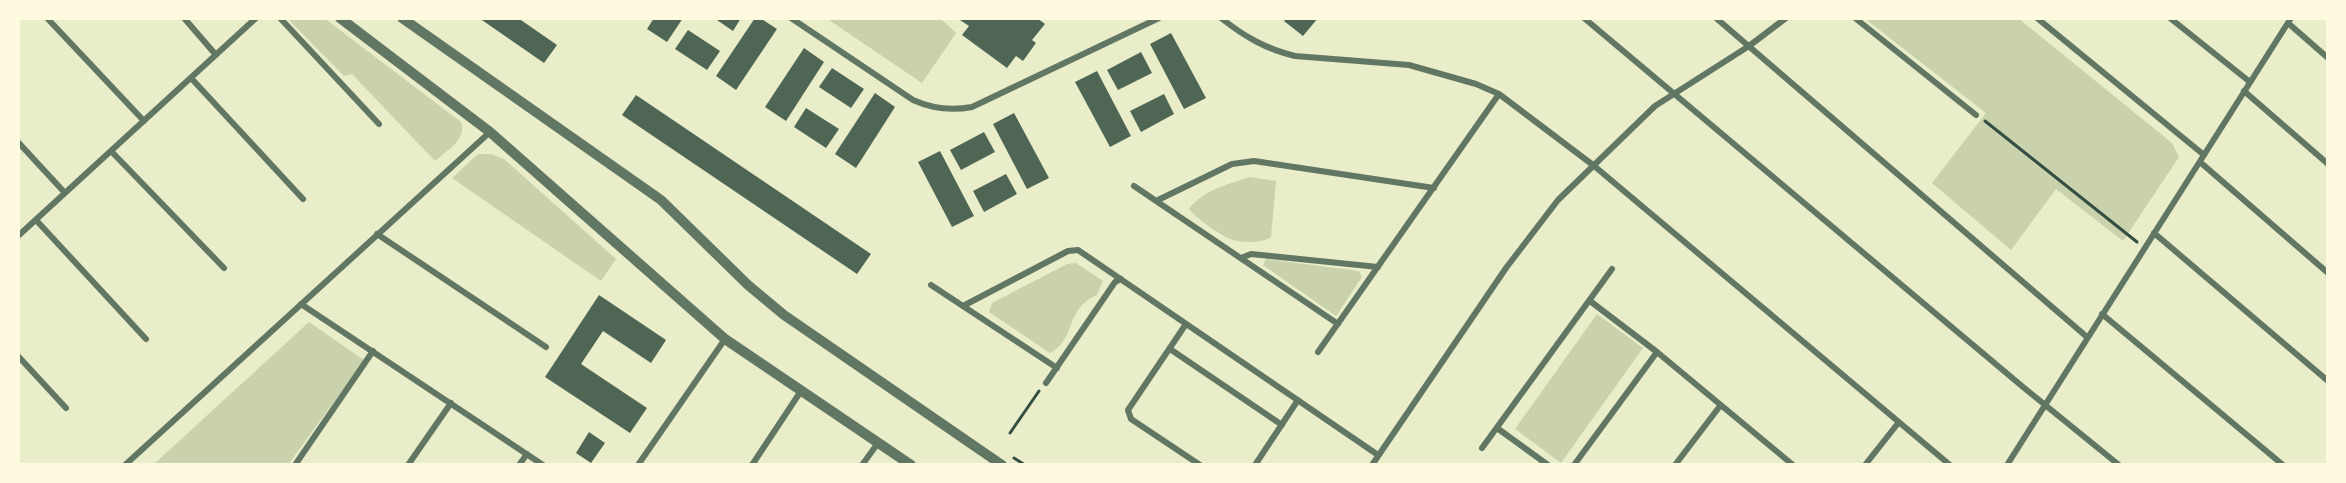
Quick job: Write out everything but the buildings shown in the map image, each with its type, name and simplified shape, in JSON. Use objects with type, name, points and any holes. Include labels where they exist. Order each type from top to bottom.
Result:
[{"type":"street","points":[[47,18],[144,121]]},
{"type":"street","points":[[184,18],[216,55]]},
{"type":"street","points":[[18,236],[256,18]]},
{"type":"street","points":[[280,18],[379,124]]},
{"type":"street","points":[[340,18],[490,132],[724,339],[911,465]]},
{"type":"street","points":[[402,18],[661,200],[748,285],[818,340],[1002,465]]},
{"type":"street","points":[[791,18],[913,100],[924,105],[947,109],[972,107],[1159,18]]},
{"type":"street","points":[[1221,18],[1243,35],[1277,52],[1295,56],[1409,65],[1476,84],[1499,94],[1593,165],[1950,465]]},
{"type":"street","points":[[1584,18],[2044,405],[2119,465]]},
{"type":"street","points":[[1716,18],[2087,337]]},
{"type":"street","points":[[1372,465],[1533,231],[1558,200],[1655,106],[1749,46],[1786,18]]},
{"type":"street","points":[[1855,18],[1976,115]]},
{"type":"street","points":[[2037,18],[2204,155]]},
{"type":"street","points":[[2170,18],[2250,82]]},
{"type":"street","points":[[2007,465],[2290,20],[2328,58]]},
{"type":"street","points":[[191,78],[303,199]]},
{"type":"street","points":[[2244,91],[2328,164]]},
{"type":"street","points":[[1318,352],[1499,94]]},
{"type":"street","points":[[125,465],[490,132]]},
{"type":"street","points":[[18,142],[65,193]]},
{"type":"street","points":[[111,151],[224,268]]},
{"type":"street","points":[[1156,201],[1232,164],[1254,161],[1434,188]]},
{"type":"street","points":[[2200,162],[2328,273]]},
{"type":"street","points":[[1134,186],[1338,324]]},
{"type":"street","points":[[36,220],[146,339]]},
{"type":"street","points":[[2154,233],[2328,381]]},
{"type":"street","points":[[377,234],[546,347]]},
{"type":"street","points":[[963,306],[1068,251],[1078,250],[1378,456]]},
{"type":"street","points":[[1241,258],[1251,254],[1378,267]]},
{"type":"street","points":[[1482,448],[1612,268]]},
{"type":"street","points":[[1046,384],[1115,282],[1121,279]]},
{"type":"street","points":[[931,285],[1057,368]]},
{"type":"street","points":[[1590,301],[1657,352],[1793,465]]},
{"type":"street","points":[[301,304],[543,465]]},
{"type":"street","points":[[2102,314],[2283,465]]},
{"type":"street","points":[[1186,324],[1128,410],[1131,419],[1200,465]]},
{"type":"street","points":[[638,465],[724,339]]},
{"type":"street","points":[[1170,349],[1282,425]]},
{"type":"street","points":[[295,465],[374,351]]},
{"type":"street","points":[[1574,465],[1657,352]]},
{"type":"street","points":[[18,356],[66,408]]},
{"type":"street","points":[[752,465],[801,392]]},
{"type":"street","points":[[1255,465],[1298,400]]},
{"type":"street","points":[[408,465],[450,403]]},
{"type":"street","points":[[1675,465],[1720,406]]},
{"type":"street","points":[[1865,465],[1899,422]]},
{"type":"street","points":[[1497,428],[1548,465]]},
{"type":"street","points":[[862,465],[878,443]]},
{"type":"street","points":[[519,465],[527,454]]},
{"type":"path","points":[[1976,115],[2144,248]]},
{"type":"path","points":[[1010,433],[1046,384]]},
{"type":"green space","points":[[287,18],[324,18],[461,122],[459,139],[435,161],[352,74],[344,76]]},
{"type":"green space","points":[[826,18],[940,18],[956,33],[922,83]]},
{"type":"green space","points":[[1864,18],[2018,18],[2172,143],[2179,157],[2123,241],[2056,189],[2011,250],[1932,183],[1986,113]]},
{"type":"green space","points":[[478,154],[491,154],[504,159],[616,259],[601,281],[452,178]]},
{"type":"green space","points":[[1250,177],[1276,181],[1271,237],[1253,242],[1233,240],[1210,227],[1189,209],[1209,192]]},
{"type":"green space","points":[[1266,259],[1359,271],[1362,277],[1336,316],[1263,265]]},
{"type":"green space","points":[[1076,263],[1103,281],[1097,295],[1080,308],[1064,340],[1050,353],[989,312],[992,303],[1067,264]]},
{"type":"green space","points":[[1597,314],[1643,348],[1561,463],[1515,429]]},
{"type":"green space","points":[[309,322],[364,360],[288,465],[153,465]]}]
